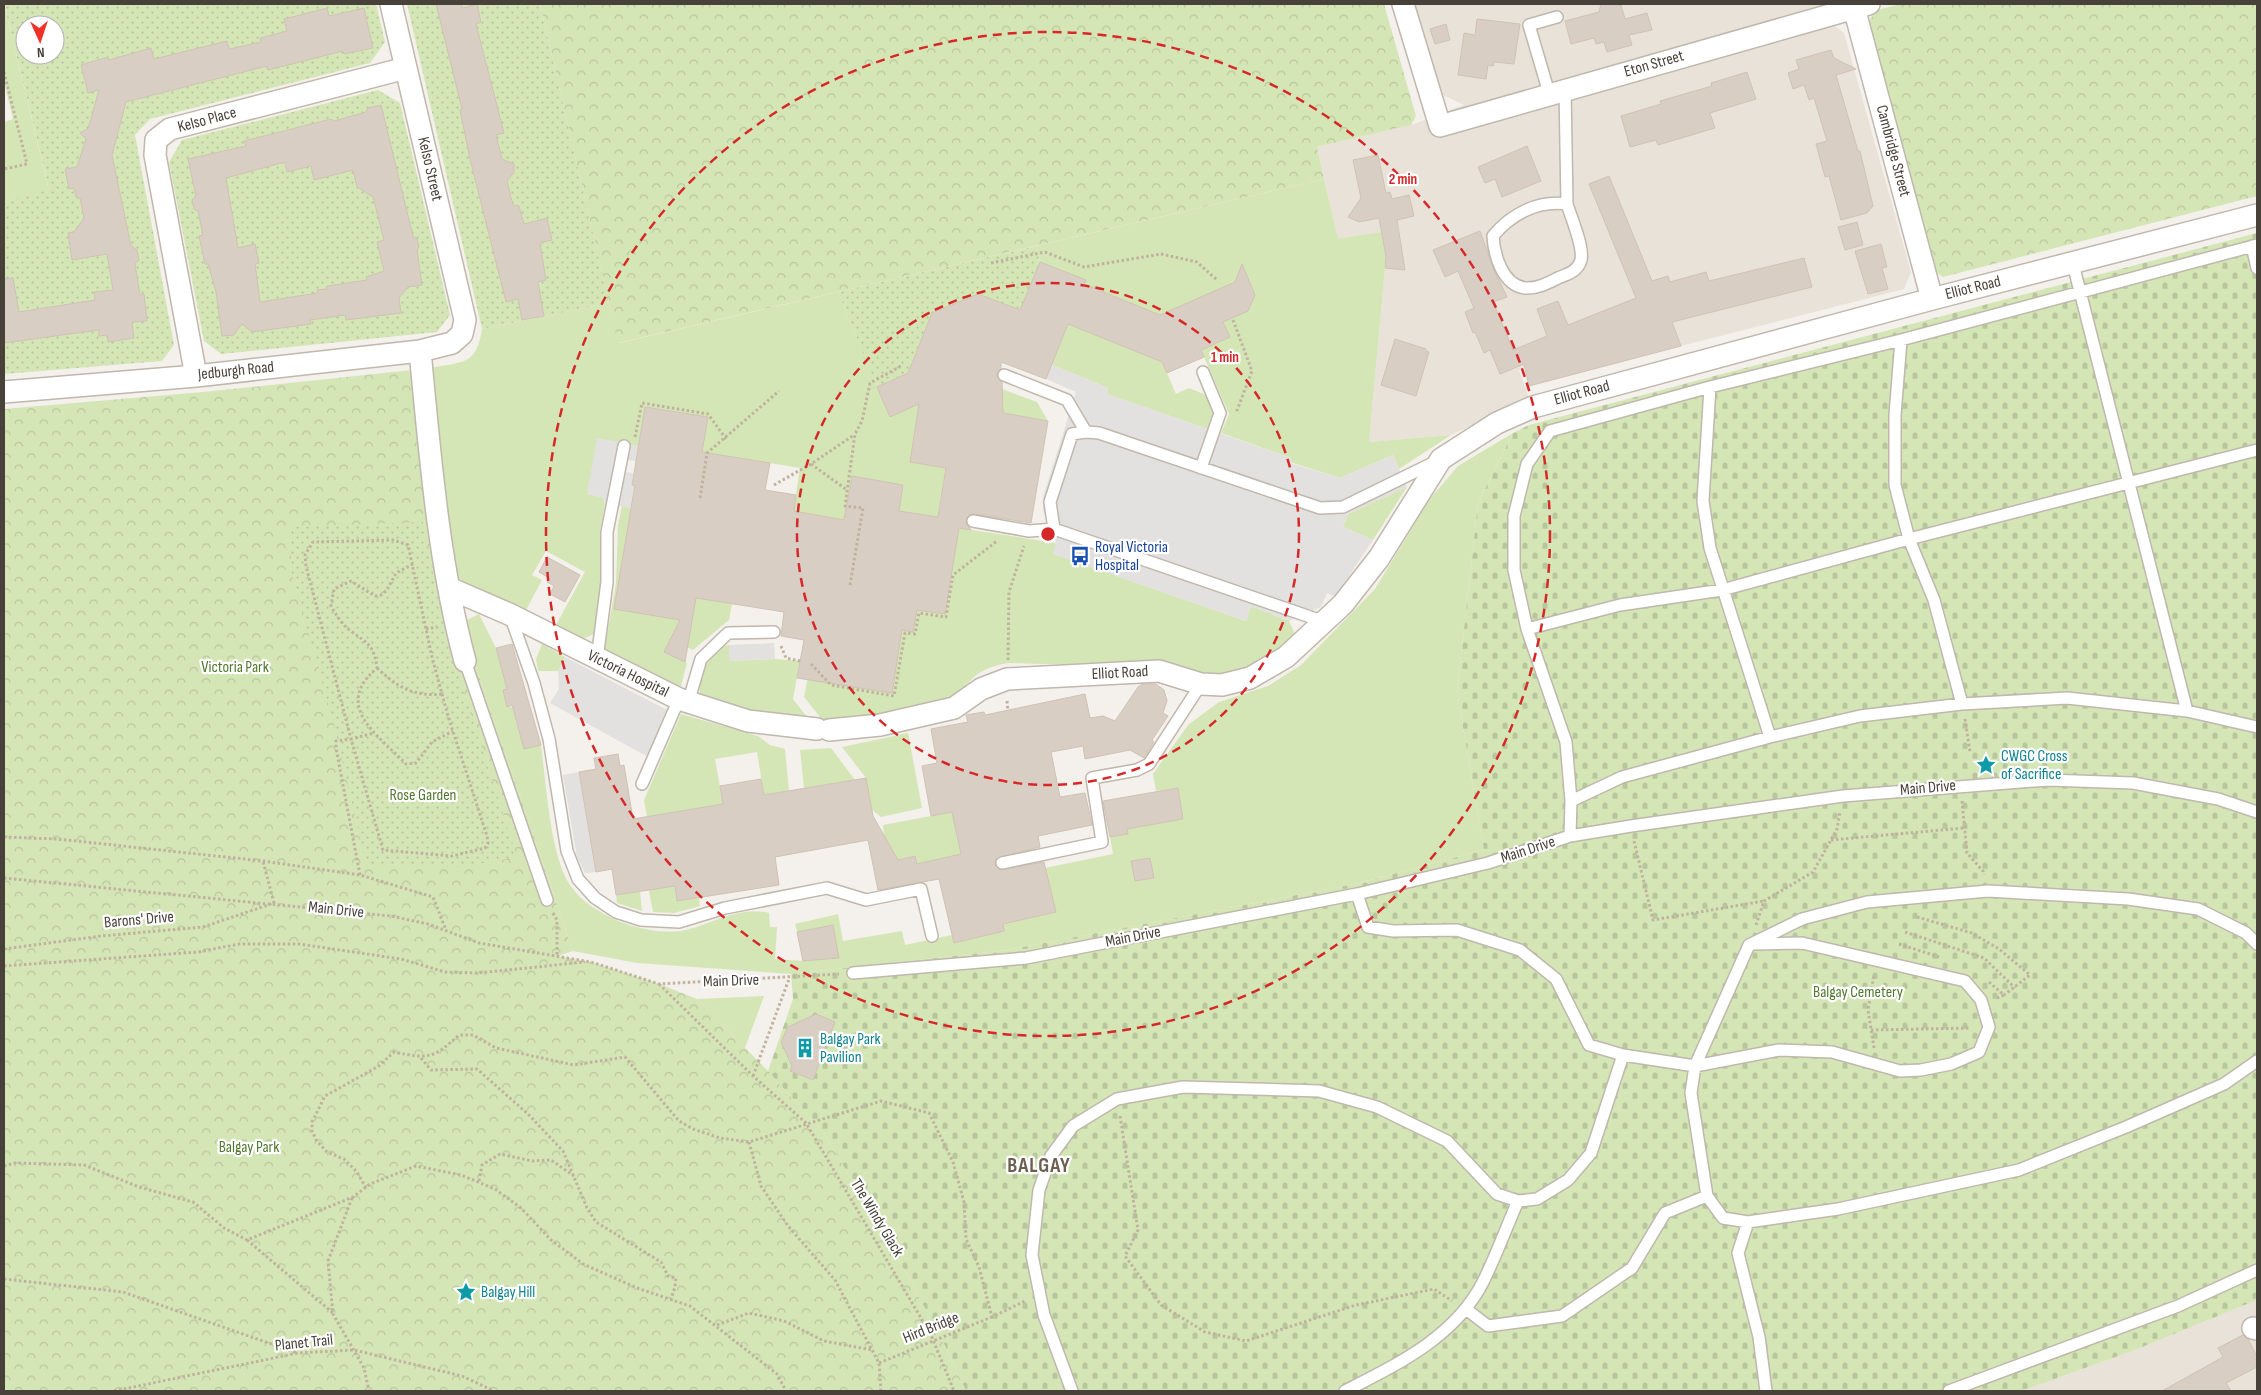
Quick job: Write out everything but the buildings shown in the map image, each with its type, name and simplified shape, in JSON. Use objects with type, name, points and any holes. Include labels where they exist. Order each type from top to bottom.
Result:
[{"type":"street","name":"Kelso Street","points":[[391,4],[465,320],[462,334]]},
{"type":"street","name":"Eton Street","points":[[1403,4],[1440,126],[1859,5]]},
{"type":"street","name":"Cambridge Street","points":[[1859,5],[1932,299]]},
{"type":"street","name":"Kelso Place","points":[[196,376],[155,155],[156,140],[170,129],[406,68]]},
{"type":"street","name":"Elliot Road","points":[[1007,680],[1159,671],[1202,684],[1222,685],[1250,678],[1286,657],[1343,604],[1379,558],[1441,459],[1497,423],[1533,407],[1932,299],[2257,215]]},
{"type":"street","name":"Jedburgh Road","points":[[4,392],[196,376],[420,351],[452,343],[462,334]]},
{"type":"street","points":[[420,351],[438,522],[455,624],[465,661]]},
{"type":"street","name":"Victoria Hospital","points":[[449,588],[509,614],[683,701],[748,721],[823,730],[880,725],[954,708],[981,689],[1007,680]]},
{"type":"lane","points":[[1557,17],[1529,26],[1557,91],[1567,204],[1579,241],[1581,259],[1575,271],[1538,287],[1524,288],[1513,282],[1502,270],[1494,253],[1493,236],[1502,225],[1538,205],[1555,202],[1567,204]]},
{"type":"lane","points":[[1570,836],[1571,802],[1566,742],[1527,629],[1514,570],[1514,516],[1527,464],[1550,431],[1710,387],[1901,340],[2254,246],[2257,268]]},
{"type":"lane","points":[[2073,264],[2187,711]]},
{"type":"lane","points":[[1901,340],[1895,415],[1895,485],[1909,539],[1934,600],[1962,704]]},
{"type":"lane","points":[[1201,468],[1220,413],[1203,372]]},
{"type":"lane","points":[[1004,375],[1067,400],[1086,432]]},
{"type":"lane","points":[[1710,387],[1703,500],[1710,548],[1770,737]]},
{"type":"lane","points":[[1054,529],[1050,502],[1072,434],[1099,433],[1320,508],[1343,507],[1441,459]]},
{"type":"lane","points":[[596,659],[607,582],[607,532],[624,446]]},
{"type":"lane","points":[[1527,629],[1620,605],[1722,590],[1909,539],[2257,450]]},
{"type":"lane","points":[[974,521],[1028,531],[1054,529],[1324,622]]},
{"type":"lane","points":[[509,614],[534,683],[549,739],[566,851],[578,879],[595,898],[616,912],[641,920],[679,922],[725,908],[827,888],[866,900],[921,889],[932,936]]},
{"type":"lane","points":[[642,784],[683,701],[701,659],[728,633],[774,632]]},
{"type":"lane","points":[[465,661],[547,900]]},
{"type":"lane","points":[[1002,863],[1102,842],[1092,778],[1137,770],[1150,764],[1202,684]]},
{"type":"lane","points":[[1571,802],[1622,778],[1770,737],[1860,716],[1962,704],[2067,698],[2187,711],[2257,727]]},
{"type":"lane","name":"Main Drive","points":[[853,973],[1026,958],[1357,894],[1488,863],[1570,836],[1843,796],[1960,785],[2048,780],[2134,783],[2218,799],[2257,812]]},
{"type":"lane","points":[[2257,944],[2246,933],[2198,909],[2128,899],[1988,892],[1867,902],[1802,919],[1749,944],[1695,1066],[1691,1093],[1707,1196],[1724,1218],[1748,1222],[1838,1209],[2019,1170],[2126,1127],[2224,1084],[2257,1061]]},
{"type":"lane","points":[[1357,894],[1368,927],[1393,931],[1457,930],[1520,950],[1556,979],[1589,1045],[1623,1055],[1695,1066],[1779,1050],[1832,1052],[1900,1071],[1921,1070],[1951,1064],[1979,1052],[1989,1027],[1982,1000],[1965,982],[1802,943],[1749,944]]},
{"type":"lane","points":[[1072,1391],[1044,1315],[1032,1255],[1039,1190],[1051,1156],[1073,1126],[1117,1099],[1183,1087],[1319,1091],[1377,1107],[1447,1142],[1497,1194],[1518,1201],[1537,1199],[1568,1180],[1591,1153],[1623,1055]]},
{"type":"lane","points":[[1466,1309],[1488,1326],[1562,1316],[1632,1268],[1665,1212],[1707,1196]]},
{"type":"lane","points":[[1346,1391],[1408,1359],[1441,1334],[1466,1309],[1483,1283],[1518,1201]]},
{"type":"lane","points":[[1748,1222],[1738,1254],[1758,1337],[1766,1391]]},
{"type":"lane","points":[[1949,1391],[2178,1306],[2257,1270]]},
{"type":"path","points":[[4,72],[26,164],[4,169]]},
{"type":"path","points":[[991,263],[1045,252],[1084,267],[1161,254],[1197,262],[1217,280]]},
{"type":"path","points":[[1233,320],[1252,371],[1234,417]]},
{"type":"path","points":[[850,586],[863,508],[845,506],[855,434],[862,421],[870,383],[901,366]]},
{"type":"path","points":[[700,498],[707,453],[726,439],[780,391]]},
{"type":"path","points":[[624,446],[634,445],[642,403],[708,414],[726,439]]},
{"type":"path","points":[[774,485],[811,464],[855,434]]},
{"type":"path","points":[[811,464],[847,490]]},
{"type":"path","points":[[811,664],[831,685],[894,696],[905,633],[915,634],[919,613],[946,617],[953,576],[1013,528]]},
{"type":"path","points":[[1008,711],[1009,592],[1028,531]]},
{"type":"path","points":[[393,540],[401,541],[408,545],[413,564],[442,694],[488,843],[485,848],[452,856],[383,850],[351,739],[306,566],[305,555],[313,542],[393,540]]},
{"type":"path","points":[[413,564],[396,573],[387,590],[381,595],[375,596],[352,581],[334,589],[331,606],[340,621],[366,640],[375,653],[377,668],[401,688],[415,694],[442,694]]},
{"type":"path","points":[[774,632],[786,658],[800,662]]},
{"type":"path","points":[[377,668],[364,679],[358,691],[358,703],[374,733],[406,764],[416,763],[432,742],[453,731]]},
{"type":"path","points":[[1962,704],[1970,752]]},
{"type":"path","points":[[360,875],[336,741],[374,733]]},
{"type":"path","points":[[1960,785],[1967,853],[1983,871],[1988,892]]},
{"type":"path","points":[[1631,826],[1653,920],[1764,902],[1813,872],[1837,829],[1843,796]]},
{"type":"path","points":[[1831,840],[1964,828]]},
{"type":"path","points":[[4,836],[57,839],[263,861],[360,875],[433,897],[447,931]]},
{"type":"path","points":[[263,861],[274,903]]},
{"type":"path","name":"Main Drive","points":[[4,878],[274,903],[391,916],[428,924],[479,943],[590,962],[659,984],[789,979],[853,973]]},
{"type":"path","points":[[547,900],[557,920],[557,956]]},
{"type":"path","points":[[1749,944],[1764,902]]},
{"type":"path","name":"Barons' Drive","points":[[4,949],[101,936],[203,927],[274,903]]},
{"type":"path","points":[[1917,917],[1972,933],[1998,949],[2030,975],[2004,995]]},
{"type":"path","points":[[1905,932],[1984,958],[2015,988]]},
{"type":"path","points":[[4,966],[198,952],[240,944],[299,944],[401,959],[446,972],[477,973],[590,962]]},
{"type":"path","points":[[1899,944],[1943,958]]},
{"type":"path","points":[[1876,960],[1868,1010],[1876,1064]]},
{"type":"path","points":[[753,1076],[789,979]]},
{"type":"path","name":"The Windy Glack","points":[[659,984],[753,1076],[806,1123],[931,1335],[954,1391]]},
{"type":"path","points":[[1871,1030],[1989,1027]]},
{"type":"path","points":[[366,1188],[358,1172],[344,1159],[327,1152],[316,1140],[312,1131],[312,1122],[325,1096],[379,1066],[394,1052],[421,1058],[444,1049],[459,1034],[473,1034],[496,1048],[574,1064],[625,1057],[679,1120],[693,1129],[711,1135],[749,1142],[881,1101],[929,1113],[953,1162],[964,1202],[966,1239],[979,1267],[992,1317]]},
{"type":"path","points":[[421,1058],[431,1070],[476,1069],[494,1082],[563,1151],[587,1208],[596,1222],[661,1262],[668,1276],[676,1278],[671,1299]]},
{"type":"path","points":[[1117,1099],[1138,1230],[1125,1256],[1161,1305],[1205,1332],[1246,1341],[1356,1305],[1434,1289],[1466,1309]]},
{"type":"path","points":[[749,1142],[761,1186],[788,1226],[835,1280],[879,1363],[881,1391]]},
{"type":"path","points":[[478,1181],[482,1165],[500,1154],[532,1161],[551,1160],[575,1177]]},
{"type":"path","points":[[4,1166],[15,1163],[84,1165],[139,1187],[193,1202],[224,1228],[247,1240],[333,1314],[364,1368],[369,1391]]},
{"type":"path","points":[[247,1240],[353,1197],[370,1184],[416,1166],[461,1175],[495,1188],[521,1208],[551,1240],[583,1264],[637,1288],[690,1306],[717,1325],[777,1374],[786,1391]]},
{"type":"path","points":[[333,1314],[328,1261],[353,1197]]},
{"type":"path","points":[[4,1279],[123,1292],[298,1353]]},
{"type":"path","name":"Hird Bridge","points":[[879,1363],[992,1317],[1040,1294]]},
{"type":"path","points":[[717,1325],[749,1313],[784,1321],[824,1340],[872,1350]]},
{"type":"path","name":"Planet Trail","points":[[114,1391],[298,1353],[354,1350],[462,1376],[494,1391]]},
{"type":"shaded area","points":[[1415,4],[1825,4],[1833,25],[1844,33],[1911,272],[1904,289],[1681,346],[1665,309],[1519,370],[1529,398],[1451,435],[1369,442],[1386,257],[1381,232],[1338,240],[1317,147],[1411,125],[1464,105],[1441,94]]},
{"type":"shaded area","points":[[1052,365],[1108,388],[1107,394],[1291,458],[1290,463],[1340,478],[1393,455],[1407,487],[1348,514],[1343,527],[1373,540],[1335,597],[1327,593],[1321,607],[1289,621],[1251,606],[1246,621],[1053,554],[1056,543],[1043,510],[1043,497],[1076,392],[1046,379]]},
{"type":"shaded area","points":[[597,438],[639,446],[636,461],[628,460],[626,472],[633,473],[632,484],[635,485],[631,508],[605,504],[602,497],[587,494]]},
{"type":"shaded area","points":[[774,643],[775,659],[729,661],[729,645]]},
{"type":"shaded area","points":[[565,657],[669,711],[648,757],[550,703],[559,689],[558,671]]},
{"type":"shaded area","points":[[579,772],[596,872],[585,873],[577,857],[563,775]]},
{"type":"shaded area","points":[[2257,1300],[2257,1391],[2022,1391],[2135,1350]]},
{"type":"green space","points":[[4,4],[15,49],[15,65],[19,65],[49,190],[4,202],[4,122],[13,119],[4,81]]},
{"type":"green space","points":[[4,4],[376,4],[385,42],[370,63],[150,119],[135,135],[174,345],[162,361],[4,374],[4,202],[49,189],[19,65],[65,65],[65,15],[15,15],[15,49]]},
{"type":"green space","points":[[407,4],[540,4],[609,303],[482,329]]},
{"type":"green space","points":[[540,4],[1384,4],[1416,116],[1411,125],[1317,147],[1324,179],[618,343]]},
{"type":"green space","points":[[1901,4],[2257,4],[2257,196],[1943,277],[1933,270],[1866,24],[1877,10]]},
{"type":"green space","points":[[378,90],[400,103],[450,315],[437,332],[221,354],[204,341],[169,162],[182,140]]},
{"type":"green space","points":[[1324,179],[1338,239],[1381,232],[1386,257],[1369,442],[1451,435],[1399,469],[1393,455],[1340,478],[1290,462],[1291,458],[1221,433],[1229,414],[1201,350],[1230,337],[1223,322],[1242,309],[1248,311],[1255,295],[1235,282],[1232,282],[1217,306],[1211,293],[1160,315],[1084,284],[1086,280],[1040,262],[1036,246]]},
{"type":"green space","name":"Balgay Cemetery","points":[[2257,233],[2257,1300],[2135,1350],[2022,1391],[966,1391],[945,1346],[898,1258],[825,1135],[768,1071],[793,999],[791,974],[1007,950],[1355,884],[1484,850],[1457,692],[1478,503],[1513,433],[1529,425]]},
{"type":"green space","points":[[1036,246],[1040,262],[1020,310],[978,294],[932,313],[911,364],[914,370],[877,387],[838,292]]},
{"type":"green space","points":[[838,292],[890,417],[959,387],[916,422],[910,462],[946,468],[939,508],[949,519],[899,511],[903,485],[852,476],[847,504],[865,507],[835,542],[839,519],[809,514],[778,556],[794,506],[800,468],[702,452],[708,417],[646,407],[639,446],[587,494],[602,497],[605,504],[600,531],[601,577],[594,634],[580,640],[556,625],[585,572],[546,551],[532,575],[542,580],[525,612],[456,578],[431,368],[467,360],[476,350],[482,329],[609,303],[619,343]]},
{"type":"green space","points":[[1068,324],[1162,362],[1176,394],[1189,388],[1206,395],[1214,414],[1208,429],[1106,394],[1108,388],[1052,365]]},
{"type":"green space","name":"Balgay Park","points":[[431,368],[461,623],[573,951],[558,956],[591,962],[659,984],[697,999],[768,1071],[825,1135],[898,1258],[945,1346],[966,1391],[4,1391],[4,409],[203,392]]},
{"type":"green space","points":[[1002,389],[1037,402],[1048,421],[977,409]]},
{"type":"green space","points":[[1513,433],[1478,503],[1457,692],[1484,850],[1355,884],[1007,950],[791,974],[637,963],[573,951],[461,623],[479,614],[496,648],[507,689],[503,691],[507,706],[512,707],[524,749],[541,745],[553,837],[563,872],[570,885],[580,897],[592,906],[625,924],[666,932],[681,931],[736,914],[758,911],[769,913],[770,927],[777,927],[775,959],[803,961],[839,958],[833,925],[797,932],[795,924],[838,914],[843,941],[902,931],[905,945],[952,935],[954,943],[1004,931],[1003,924],[1055,912],[1045,868],[1113,854],[1110,837],[1128,834],[1127,829],[1183,819],[1178,788],[1156,791],[1153,774],[1188,725],[1219,702],[1268,686],[1301,665],[1375,589],[1429,500],[1458,466]]},
{"type":"green space","points":[[1407,487],[1373,540],[1343,527],[1348,514]]},
{"type":"green space","points":[[622,506],[631,508],[615,609],[696,597],[732,604],[729,620],[693,650],[671,640],[665,652],[687,663],[681,686],[672,689],[604,653],[616,583],[618,525]]},
{"type":"green space","name":"Rose Garden","points":[[423,522],[445,634],[517,857],[462,867],[366,864],[334,724],[292,575],[289,527]]},
{"type":"green space","points":[[959,528],[1056,543],[1054,554],[1246,621],[1251,606],[1289,621],[1294,632],[1290,645],[1252,670],[1222,675],[1123,666],[1008,663],[982,671],[976,675],[955,701],[880,718],[824,722],[804,697],[815,641],[847,614],[836,684],[892,693],[902,630],[913,632],[917,610],[945,614]]},
{"type":"green space","points":[[542,644],[565,657],[558,671],[538,671],[536,659]]},
{"type":"green space","points":[[729,645],[729,661],[775,659],[800,661],[793,699],[811,722],[728,709],[701,698],[700,683],[705,666],[715,652]]},
{"type":"green space","points":[[681,714],[758,736],[770,745],[785,749],[789,791],[764,795],[757,752],[715,759],[723,804],[647,817],[644,800]]},
{"type":"green space","points":[[908,733],[922,808],[881,817],[872,810],[866,778],[842,747]]},
{"type":"green space","points":[[831,748],[855,780],[804,788],[800,750]]},
{"type":"green space","points":[[952,812],[961,854],[934,860],[919,875],[915,856],[896,860],[884,836],[883,825]]},
{"type":"green space","points":[[670,857],[677,901],[699,898],[700,906],[674,913],[653,912],[647,880]]},
{"type":"green space","points":[[640,891],[642,911],[617,903],[616,895]]},
{"type":"green space","points":[[764,996],[745,1048],[697,999]]},
{"type":"place","name":"Royal Victoria Hospital","points":[[1080,556]]},
{"type":"place","name":"CWGC Cross of Sacrifice","points":[[1986,765]]},
{"type":"place","name":"Balgay Park Pavilion","points":[[805,1048]]},
{"type":"place","name":"Balgay Hill","points":[[466,1292]]},
{"type":"district","name":"BALGAY","points":[[1039,1165]]},
{"type":"park label","name":"Victoria Park","points":[[235,667]]}]
